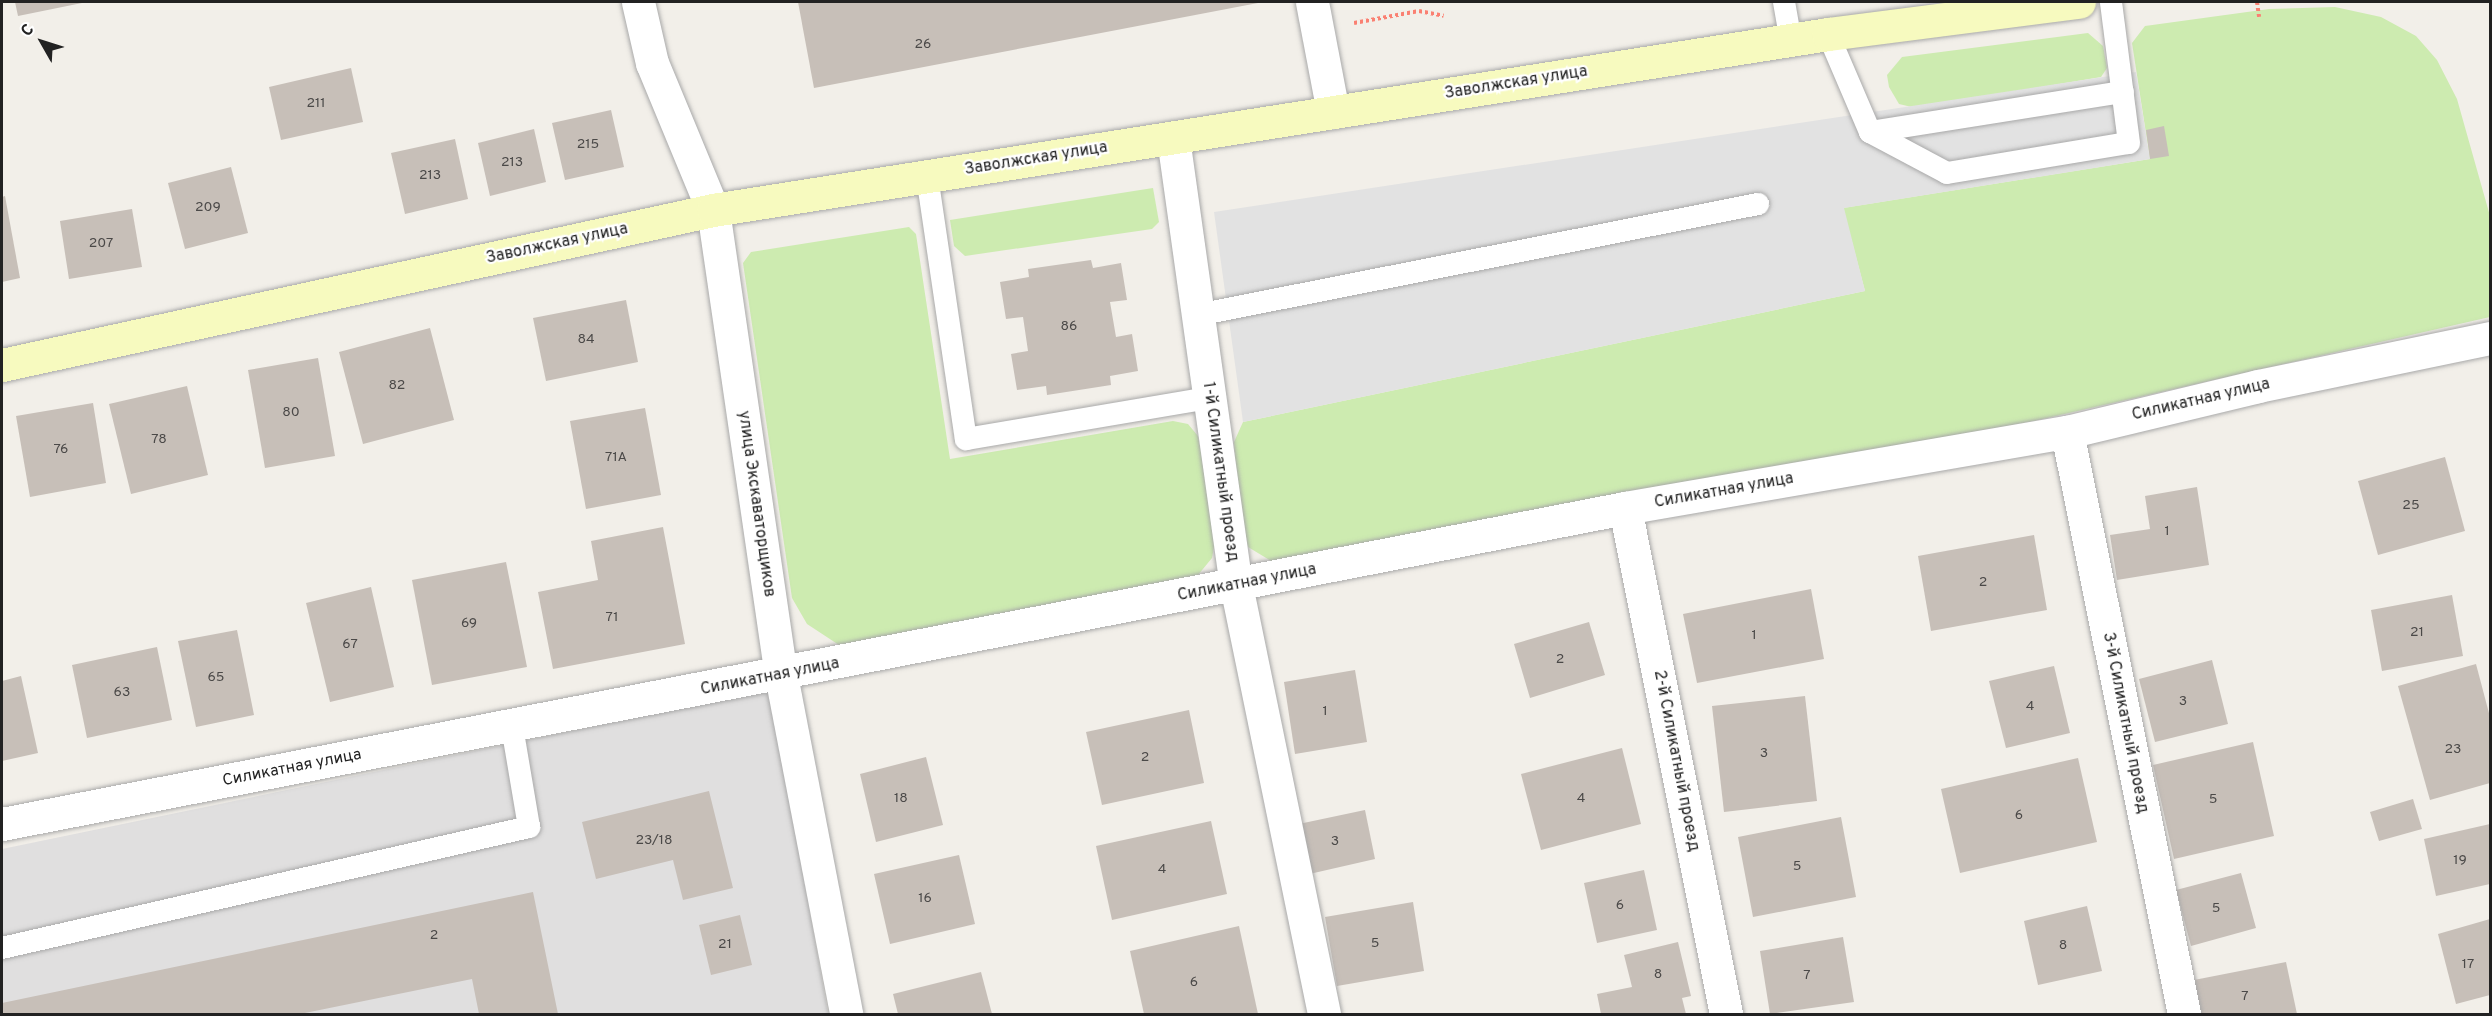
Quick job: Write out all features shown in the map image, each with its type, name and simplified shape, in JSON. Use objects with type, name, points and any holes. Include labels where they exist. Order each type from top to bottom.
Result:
[{"type":"main road","name":"Заволжская улица","points":[[2,365],[713,210],[1828,34],[2079,2]]},
{"type":"street","name":"улица Экскаваторщиков","points":[[638,2],[652,63],[713,210],[781,675],[846,1014]]},
{"type":"street","points":[[1314,11],[1333,112]]},
{"type":"street","name":"1-й Силикатный проезд","points":[[1173,138],[1236,585],[1324,1014]]},
{"type":"street","name":"Силикатная улица","points":[[2,824],[781,675],[1625,508],[2067,432],[2258,386],[2489,344]]},
{"type":"street","name":"3-й Силикатный проезд","points":[[2067,432],[2184,1014]]},
{"type":"street","name":"2-й Силикатный проезд","points":[[1625,508],[1726,1014]]},
{"type":"lane","points":[[1784,2],[1791,40]]},
{"type":"lane","points":[[1828,34],[1870,132],[1947,173],[2129,143],[2111,2]]},
{"type":"lane","points":[[1870,132],[2123,92]]},
{"type":"lane","points":[[927,176],[966,439],[1209,398]]},
{"type":"lane","points":[[1197,315],[1758,204]]},
{"type":"lane","points":[[2,948],[529,827],[512,726]]},
{"type":"path","points":[[2257,2],[2259,17]]},
{"type":"path","points":[[1314,11],[1362,24],[1419,11],[1444,16]]},
{"type":"shaded area","points":[[2136,72],[2150,159],[1844,208],[1865,291],[1243,422],[1214,212]]},
{"type":"shaded area","points":[[770,690],[828,1014],[2,1014],[2,849]]},
{"type":"green space","points":[[2335,7],[2381,17],[2416,36],[2437,60],[2457,99],[2490,216],[2490,317],[2034,421],[1276,564],[1248,547],[1237,495],[1234,442],[1243,422],[1865,291],[1843,208],[2150,159],[2132,43],[2145,26],[2269,9]]},
{"type":"green space","points":[[2088,33],[2103,46],[2107,68],[2101,77],[1916,108],[1899,104],[1889,87],[1887,75],[1902,57]]},
{"type":"green space","points":[[1153,188],[1159,222],[1152,229],[965,256],[954,246],[950,220]]},
{"type":"green space","points":[[909,227],[916,234],[950,459],[1173,421],[1188,424],[1198,436],[1216,536],[1212,558],[1198,575],[839,645],[807,624],[792,598],[743,263],[751,252]]},
{"type":"building","points":[[15,2],[82,2],[82,3],[18,16]]},
{"type":"building","points":[[798,2],[1258,2],[1258,3],[814,88]]},
{"type":"building","points":[[351,68],[363,122],[281,140],[269,87]]},
{"type":"building","points":[[611,110],[624,167],[565,180],[552,123]]},
{"type":"building","points":[[2164,126],[2169,156],[2150,159],[2146,130]]},
{"type":"building","points":[[534,129],[546,182],[490,196],[478,143]]},
{"type":"building","points":[[455,139],[468,199],[405,214],[391,153]]},
{"type":"building","points":[[231,167],[248,233],[185,249],[168,183]]},
{"type":"building","points":[[5,196],[20,278],[2,282],[2,197]]},
{"type":"building","points":[[132,209],[142,267],[69,279],[60,221]]},
{"type":"building","points":[[1091,260],[1093,268],[1121,263],[1127,300],[1110,302],[1116,337],[1132,334],[1138,371],[1110,376],[1111,385],[1047,395],[1046,386],[1017,390],[1011,354],[1028,351],[1023,317],[1006,319],[1000,282],[1029,277],[1028,269]]},
{"type":"building","points":[[626,300],[638,362],[546,381],[533,318]]},
{"type":"building","points":[[430,328],[454,420],[363,444],[339,352]]},
{"type":"building","points":[[318,358],[335,456],[265,468],[248,370]]},
{"type":"building","points":[[187,386],[208,475],[131,494],[109,404]]},
{"type":"building","points":[[93,403],[106,483],[30,497],[16,416]]},
{"type":"building","points":[[645,408],[661,495],[586,509],[570,421]]},
{"type":"building","points":[[2445,457],[2465,531],[2378,555],[2358,481]]},
{"type":"building","points":[[2197,487],[2209,565],[2117,580],[2110,535],[2150,529],[2145,496]]},
{"type":"building","points":[[663,527],[685,644],[553,669],[538,592],[598,580],[591,541]]},
{"type":"building","points":[[2034,535],[2047,610],[1931,631],[1918,556]]},
{"type":"building","points":[[506,562],[527,667],[432,685],[412,580]]},
{"type":"building","points":[[371,587],[394,687],[330,702],[306,603]]},
{"type":"building","points":[[1811,589],[1824,659],[1697,683],[1683,614]]},
{"type":"building","points":[[2452,595],[2463,656],[2382,671],[2371,610]]},
{"type":"building","points":[[1589,622],[1605,675],[1530,698],[1514,644]]},
{"type":"building","points":[[237,630],[254,715],[196,727],[178,641]]},
{"type":"building","points":[[157,647],[172,720],[87,738],[72,665]]},
{"type":"building","points":[[2212,660],[2228,724],[2155,742],[2139,679]]},
{"type":"building","points":[[2476,664],[2490,717],[2490,783],[2430,800],[2398,686]]},
{"type":"building","points":[[2054,666],[2070,733],[2006,748],[1989,681]]},
{"type":"building","points":[[1355,670],[1367,742],[1295,754],[1284,682]]},
{"type":"building","points":[[21,676],[38,753],[2,761],[2,681]]},
{"type":"building","points":[[1805,696],[1817,801],[1724,812],[1712,706]]},
{"type":"building","points":[[1189,710],[1204,783],[1102,805],[1086,732]]},
{"type":"building","points":[[2253,742],[2274,836],[2174,859],[2153,765]]},
{"type":"building","points":[[1622,748],[1641,824],[1541,850],[1521,774]]},
{"type":"building","points":[[926,757],[943,825],[876,842],[860,774]]},
{"type":"building","points":[[2078,758],[2097,842],[1960,873],[1941,789]]},
{"type":"building","points":[[709,791],[733,888],[683,900],[673,860],[596,879],[582,822]]},
{"type":"building","points":[[2413,799],[2422,829],[2379,841],[2370,812]]},
{"type":"building","points":[[1365,810],[1375,859],[1305,875],[1294,825]]},
{"type":"building","points":[[1841,817],[1856,897],[1753,917],[1738,837]]},
{"type":"building","points":[[1211,821],[1227,894],[1112,920],[1096,846]]},
{"type":"building","points":[[2490,824],[2490,884],[2436,896],[2424,839]]},
{"type":"building","points":[[959,855],[975,924],[890,944],[874,874]]},
{"type":"building","points":[[1644,870],[1657,930],[1597,943],[1584,883]]},
{"type":"building","points":[[2241,873],[2256,928],[2191,946],[2176,890]]},
{"type":"building","points":[[533,892],[558,1014],[479,1014],[472,979],[300,1014],[2,1014],[2,1003]]},
{"type":"building","points":[[1413,902],[1424,971],[1337,986],[1325,917]]},
{"type":"building","points":[[2087,906],[2102,971],[2038,985],[2024,921]]},
{"type":"building","points":[[740,915],[752,965],[711,975],[699,925]]},
{"type":"building","points":[[2490,919],[2490,995],[2456,1004],[2438,934]]},
{"type":"building","points":[[1239,926],[1258,1014],[1144,1014],[1130,951]]},
{"type":"building","points":[[1843,937],[1854,1002],[1770,1014],[1760,951]]},
{"type":"building","points":[[1678,942],[1691,996],[1682,998],[1686,1014],[1601,1014],[1597,994],[1632,987],[1624,955]]},
{"type":"building","points":[[2286,962],[2297,1014],[2201,1014],[2194,980]]},
{"type":"building","points":[[981,972],[992,1014],[898,1014],[893,994]]}]
